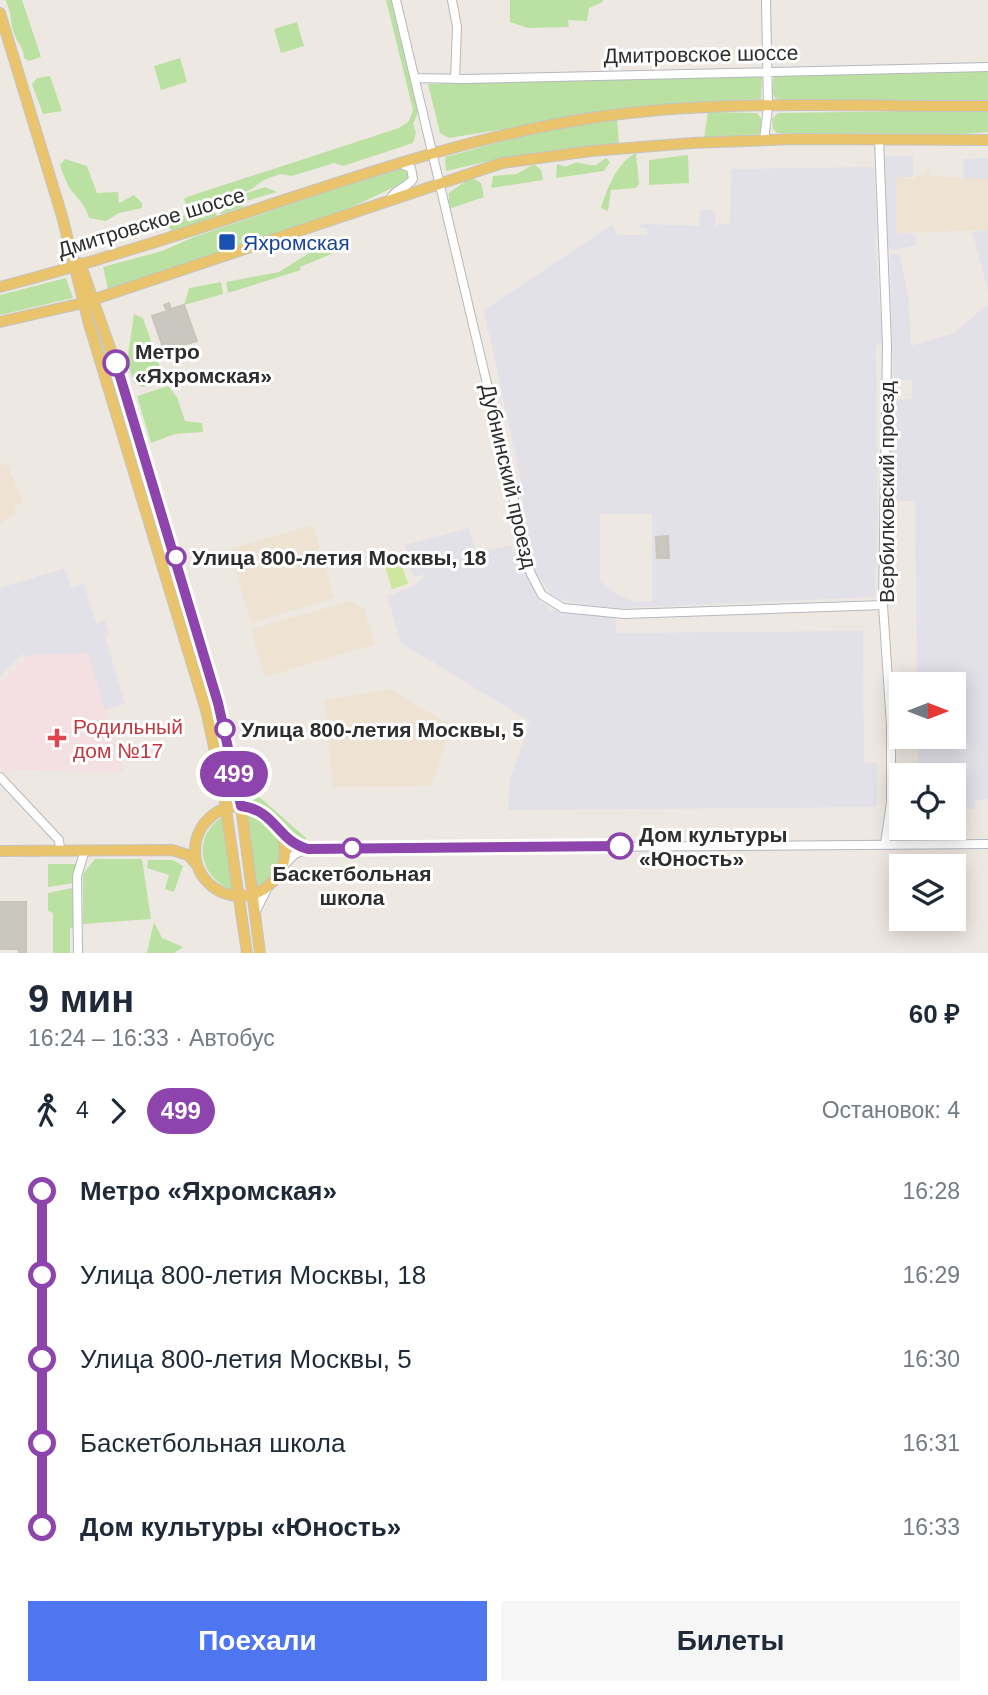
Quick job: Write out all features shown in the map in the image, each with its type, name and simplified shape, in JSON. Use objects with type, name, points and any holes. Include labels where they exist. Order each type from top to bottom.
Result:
[{"type":"main road","points":[[0,13],[70,244],[94,299],[149,468],[225,729],[241,806],[260,953]]},
{"type":"main road","name":"Дмитровское шоссе","points":[[0,287],[78,267],[433,152],[589,118],[672,109],[988,106]]},
{"type":"main road","points":[[0,322],[83,303],[482,167],[546,156],[764,140],[988,140]]},
{"type":"main road","points":[[78,267],[83,303],[206,710],[226,809],[247,953]]},
{"type":"main road","points":[[0,851],[172,850],[188,855],[216,890],[240,897],[253,895],[268,887],[282,867],[285,849],[281,831],[264,813],[241,806],[212,816],[191,844],[172,850]]},
{"type":"main road","points":[[199,833],[195,854],[199,868]]},
{"type":"street","points":[[396,0],[433,152],[437,183]]},
{"type":"street","points":[[452,0],[457,27],[455,79]]},
{"type":"street","points":[[764,140],[768,107],[766,0]]},
{"type":"street","name":"Дмитровское шоссе","points":[[415,78],[988,67]]},
{"type":"street","name":"Вербилковский проезд","points":[[879,139],[887,345],[883,606],[887,631],[891,734],[891,802],[885,845]]},
{"type":"street","points":[[390,199],[397,189],[413,179],[408,165],[398,163]]},
{"type":"street","name":"Дубнинский проезд","points":[[437,183],[494,411],[522,547],[538,589],[547,600],[575,611],[624,614],[883,606]]},
{"type":"street","points":[[127,447],[136,451],[141,443]]},
{"type":"street","points":[[135,473],[140,465],[149,468]]},
{"type":"street","points":[[0,777],[59,840],[60,850]]},
{"type":"street","points":[[281,831],[293,845],[308,849],[988,844]]},
{"type":"street","points":[[282,867],[295,854],[308,849]]},
{"type":"street","points":[[78,953],[77,876],[85,850]]},
{"type":"street","points":[[255,913],[268,887]]},
{"type":"shaded area","points":[[882,156],[913,156],[913,177],[896,178],[896,233],[915,234],[917,245],[896,250],[885,248]]},
{"type":"shaded area","points":[[988,158],[988,179],[963,179],[963,159]]},
{"type":"shaded area","points":[[874,167],[877,232],[875,240],[883,345],[876,345],[878,513],[875,597],[623,608],[587,606],[554,597],[534,571],[524,539],[521,482],[484,310],[613,224],[617,235],[647,235],[647,228],[640,228],[640,224],[699,226],[700,211],[703,209],[715,211],[716,228],[719,224],[730,224],[731,169]],"holes":[[[600,514],[652,514],[652,601],[635,602],[616,594],[600,581]]]},
{"type":"shaded area","points":[[926,170],[930,170],[930,176],[988,179],[988,230],[896,233],[896,177],[915,179],[915,176],[925,175]]},
{"type":"shaded area","points":[[988,230],[988,291],[972,232]]},
{"type":"shaded area","points":[[890,254],[900,254],[909,303],[911,346],[954,333],[988,304],[988,799],[975,800],[975,809],[966,809],[966,763],[918,763],[918,749],[966,749],[966,672],[917,672],[915,501],[892,501],[889,400],[912,399],[912,380],[898,380],[893,376]]},
{"type":"shaded area","points":[[7,463],[23,502],[13,507],[16,515],[0,523],[0,466]]},
{"type":"shaded area","points":[[313,525],[334,598],[251,623],[230,549]]},
{"type":"shaded area","points":[[469,528],[475,548],[485,551],[511,545],[513,552],[519,551],[537,598],[551,610],[615,617],[617,633],[863,631],[864,762],[877,763],[877,807],[508,810],[510,780],[530,721],[401,643],[387,596],[412,587],[427,574],[413,577],[404,545]]},
{"type":"shaded area","points":[[65,568],[71,588],[84,584],[96,623],[105,620],[109,634],[105,636],[125,704],[105,710],[87,653],[35,655],[26,658],[22,654],[0,677],[0,588]]},
{"type":"shaded area","points":[[351,601],[364,609],[375,644],[265,677],[251,629]]},
{"type":"shaded area","name":"Родильный дом №17","points":[[88,653],[124,772],[15,770],[6,774],[0,767],[0,684],[26,658],[35,655]]},
{"type":"shaded area","points":[[391,689],[451,726],[431,786],[333,787],[325,700]]},
{"type":"green space","points":[[5,0],[22,0],[41,57],[29,61],[24,58]]},
{"type":"green space","points":[[386,0],[391,0],[418,112],[413,124],[416,133],[413,143],[343,166],[334,163],[292,176],[280,174],[264,180],[250,190],[188,209],[184,199],[187,197],[399,128],[409,121],[413,110]]},
{"type":"green space","points":[[510,0],[603,2],[589,8],[587,21],[568,20],[569,27],[528,28],[510,22]]},
{"type":"green space","points":[[297,22],[304,46],[281,53],[274,29]]},
{"type":"green space","points":[[180,58],[187,82],[161,90],[154,66]]},
{"type":"green space","points":[[988,70],[988,100],[783,101],[775,98],[772,92],[774,75]]},
{"type":"green space","points":[[762,75],[761,98],[756,102],[756,99],[636,107],[449,138],[440,133],[428,84]]},
{"type":"green space","points":[[50,76],[62,111],[43,114],[32,84],[37,78]]},
{"type":"green space","points":[[988,110],[988,132],[962,134],[777,133],[773,129],[772,119],[778,113]]},
{"type":"green space","points":[[708,112],[757,113],[761,118],[761,134],[704,138]]},
{"type":"green space","points":[[617,118],[619,144],[502,158],[446,171],[445,157],[518,137]]},
{"type":"green space","points":[[636,153],[639,184],[636,188],[611,190],[608,211],[601,208],[618,169]]},
{"type":"green space","points":[[688,155],[689,183],[649,185],[649,160]]},
{"type":"green space","points":[[606,158],[610,162],[604,171],[556,178],[557,164],[566,167],[577,163],[596,165]]},
{"type":"green space","points":[[65,159],[87,166],[97,193],[118,192],[119,203],[134,195],[142,203],[142,208],[119,213],[106,221],[89,218],[65,178],[60,165]]},
{"type":"green space","points":[[534,164],[541,170],[543,180],[491,188],[493,176],[517,174]]},
{"type":"green space","points":[[400,167],[409,172],[407,181],[352,207],[108,290],[103,267],[162,251],[194,237]]},
{"type":"green space","points":[[471,177],[481,183],[484,197],[449,209],[449,193]]},
{"type":"green space","points":[[265,187],[277,192],[243,202],[243,207],[222,214],[212,205]]},
{"type":"green space","points":[[210,207],[220,219],[173,232],[164,222]]},
{"type":"green space","points":[[347,243],[353,245],[300,267],[301,270],[228,293],[226,282],[279,272],[317,248]]},
{"type":"green space","points":[[66,278],[73,298],[0,315],[0,295]]},
{"type":"green space","points":[[221,282],[223,294],[184,305],[189,288]]},
{"type":"green space","points":[[134,314],[143,318],[164,379],[143,387],[134,383],[127,362]]},
{"type":"green space","points":[[97,324],[136,447],[132,448],[92,326]]},
{"type":"green space","points":[[168,386],[177,397],[185,421],[202,423],[203,432],[175,434],[151,443],[137,396]]},
{"type":"green space","points":[[399,556],[408,584],[392,589],[383,561]]},
{"type":"green space","points":[[247,786],[306,838],[306,844],[295,839],[271,810],[247,797],[241,788]]},
{"type":"green space","points":[[246,812],[260,817],[270,825],[281,847],[277,871],[256,889]]},
{"type":"green space","points":[[224,816],[235,891],[214,878],[203,857],[206,835]]},
{"type":"green space","points":[[95,859],[142,859],[151,919],[83,924],[83,874]]},
{"type":"green space","points":[[148,860],[173,860],[183,866],[174,892],[165,889],[169,875],[147,868]]},
{"type":"green space","points":[[48,864],[79,864],[74,883],[48,887]]},
{"type":"green space","points":[[72,888],[75,927],[70,928],[70,953],[53,953],[53,913],[48,911],[48,893]]},
{"type":"green space","points":[[154,922],[162,938],[183,947],[174,953],[147,953]]},
{"type":"building","points":[[169,303],[171,309],[184,305],[197,341],[164,350],[152,316],[167,311],[164,305]]},
{"type":"building","points":[[668,536],[669,558],[657,558],[656,537]]},
{"type":"building","points":[[0,902],[26,902],[26,953],[19,953],[19,949],[0,949]]},
{"type":"bus line","name":"499","points":[[116,363],[196,624],[225,729],[241,806],[264,813],[293,845],[308,849],[620,846]]},
{"type":"place","name":"Яхромская","points":[[227,242]]},
{"type":"place","name":"Метро «Яхромская»","points":[[116,363]]},
{"type":"place","name":"Улица 800-летия Москвы, 18","points":[[176,557]]},
{"type":"place","name":"Улица 800-летия Москвы, 5","points":[[225,729]]},
{"type":"place","name":"Родильный дом №17","points":[[57,738]]},
{"type":"place","name":"Дом культуры «Юность»","points":[[620,846]]},
{"type":"place","name":"Баскетбольная школа","points":[[352,848]]}]
